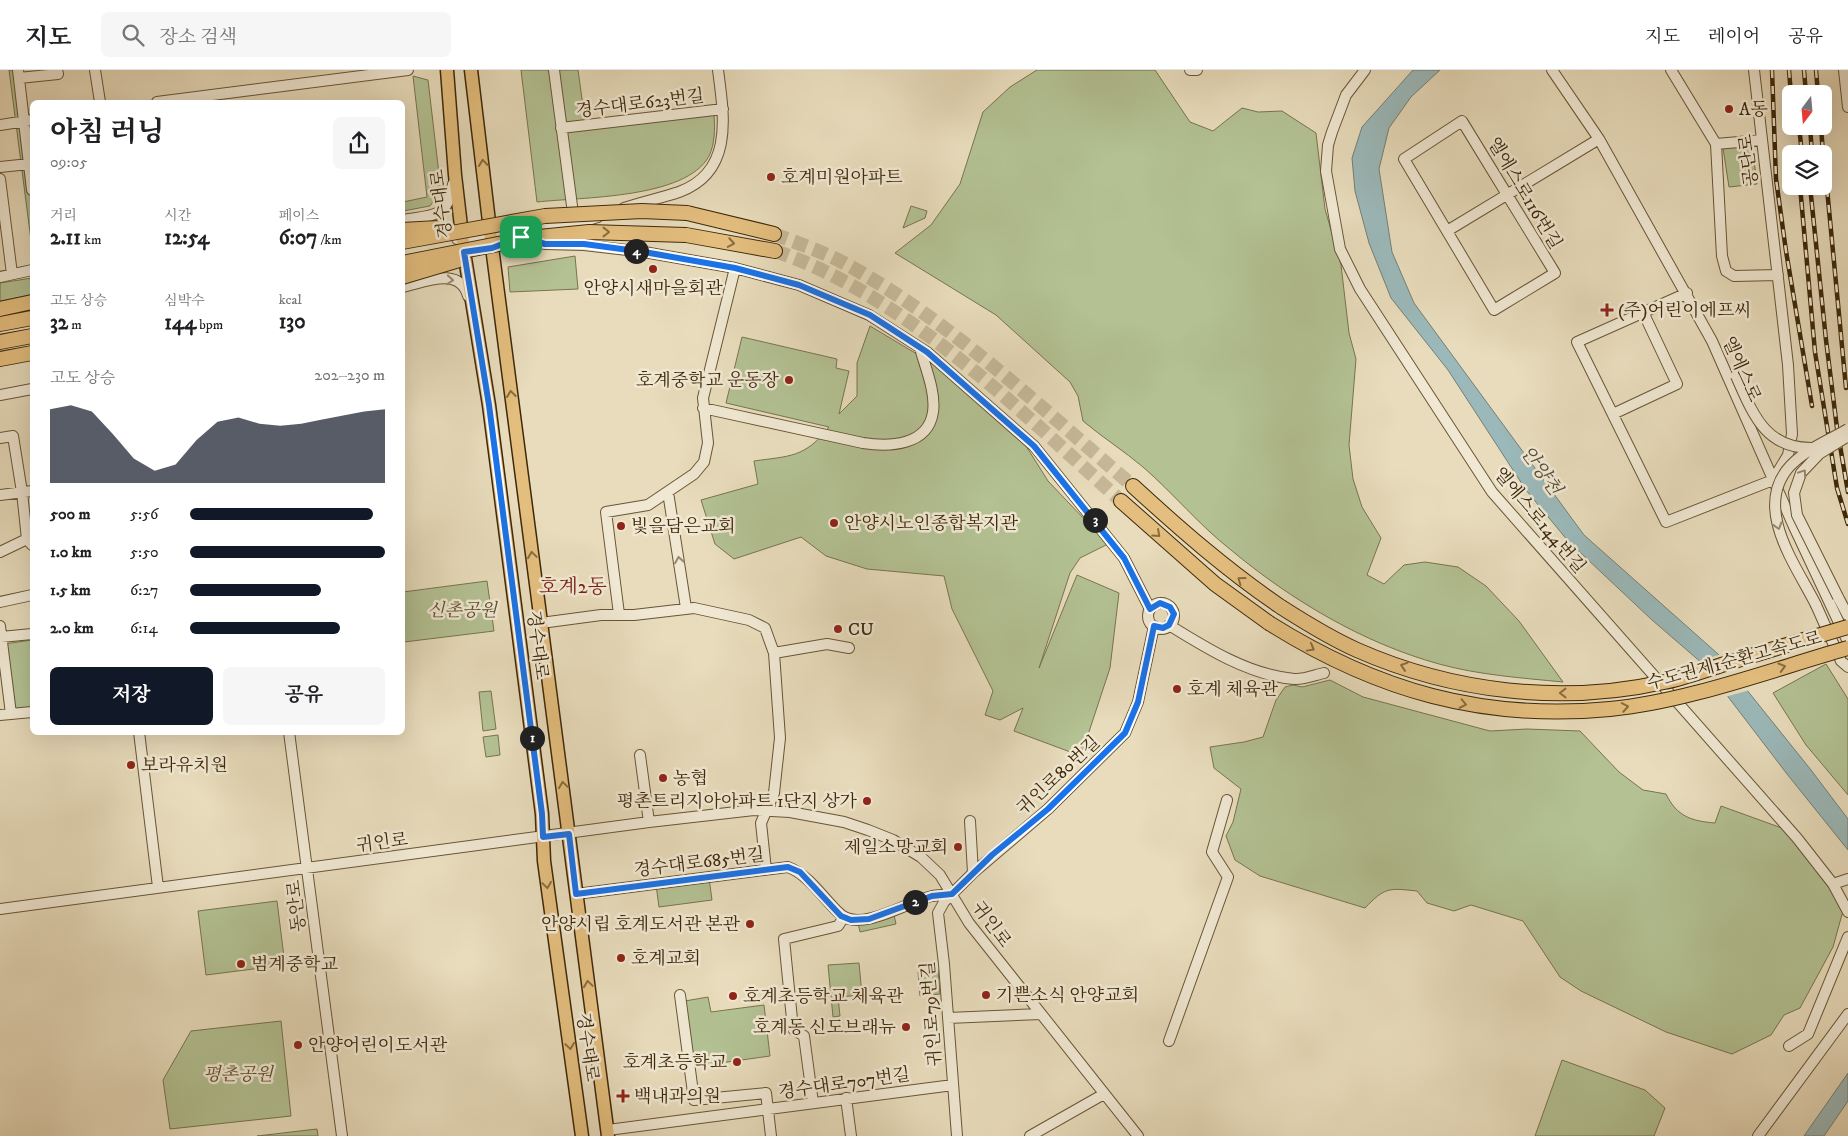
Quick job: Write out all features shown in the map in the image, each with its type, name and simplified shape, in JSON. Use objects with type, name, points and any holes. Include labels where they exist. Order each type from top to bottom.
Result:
[{"type":"highway","points":[[405,242],[591,212],[642,211],[687,213],[774,234]]},
{"type":"highway","points":[[405,230],[494,228]]},
{"type":"highway","points":[[405,263],[525,237],[589,232],[686,235],[775,251]]},
{"type":"highway","points":[[405,276],[525,237]]},
{"type":"highway","points":[[0,309],[30,302]]},
{"type":"highway","points":[[0,324],[30,318]]},
{"type":"highway","points":[[0,342],[30,336]]},
{"type":"highway","points":[[0,360],[30,353]]},
{"type":"highway","name":"수도권제1순환고속도로","points":[[1133,486],[1202,549],[1240,579],[1281,608],[1324,634],[1358,651],[1438,678],[1474,686],[1518,692],[1601,691],[1664,682],[1848,627]]},
{"type":"highway","name":"수도권제1순환고속도로","points":[[1121,501],[1214,584],[1269,623],[1348,668],[1385,682],[1465,704],[1497,710],[1526,712],[1612,709],[1682,696],[1848,648]]},
{"type":"main road","name":"경수대로","points":[[446,70],[464,252],[494,444],[542,814],[544,860],[582,1136]]},
{"type":"main road","name":"경수대로","points":[[471,70],[494,228],[492,248],[608,1133]]},
{"type":"street","points":[[30,173],[29,120],[19,74],[58,74],[58,70]]},
{"type":"street","points":[[96,70],[100,100]]},
{"type":"street","points":[[171,100],[368,73],[408,70]]},
{"type":"street","points":[[554,70],[575,224]]},
{"type":"street","name":"경수대로623번길","points":[[553,227],[575,224],[680,192],[698,182],[716,161],[724,132],[718,70]]},
{"type":"street","points":[[1190,70],[1197,70]]},
{"type":"street","name":"엘에스로144번길","points":[[1365,70],[1346,95],[1328,145],[1326,171],[1340,249],[1360,290],[1492,492],[1719,748],[1841,882],[1848,912]]},
{"type":"street","name":"엘에스로","points":[[1552,70],[1599,139],[1687,293],[1712,341],[1773,480],[1848,642]]},
{"type":"street","points":[[1671,70],[1716,144],[1762,140]]},
{"type":"street","name":"공단로","points":[[1754,70],[1788,365],[1792,434],[1788,455],[1773,480]]},
{"type":"street","points":[[1844,70],[1848,107]]},
{"type":"street","name":"경수대로623번길","points":[[561,128],[723,109]]},
{"type":"street","points":[[0,126],[29,120]]},
{"type":"street","name":"엘에스로116번길","points":[[1462,121],[1555,273],[1494,310],[1446,231],[1404,159],[1462,121]]},
{"type":"street","points":[[1446,231],[1599,139]]},
{"type":"street","name":"공단로","points":[[1716,144],[1722,256],[1726,271],[1734,276],[1778,275]]},
{"type":"street","points":[[0,167],[29,164]]},
{"type":"street","points":[[405,220],[438,214],[446,209],[450,202],[455,175]]},
{"type":"street","points":[[0,179],[12,274]]},
{"type":"street","points":[[405,248],[463,238],[494,228],[553,227]]},
{"type":"street","points":[[405,263],[492,248],[553,227]]},
{"type":"street","points":[[525,237],[545,244],[584,244],[644,252],[735,268],[799,285],[870,315],[920,348],[1034,446],[1124,558],[1150,609]]},
{"type":"street","points":[[619,614],[606,512],[648,504],[694,474],[706,457],[708,443],[703,408],[704,392],[735,268]]},
{"type":"street","points":[[0,276],[30,270]]},
{"type":"street","points":[[405,286],[446,278],[456,278],[466,288],[476,326]]},
{"type":"street","points":[[1687,293],[1577,342],[1666,522],[1773,480]]},
{"type":"street","points":[[0,304],[30,301]]},
{"type":"street","points":[[1613,414],[1677,384],[1643,312]]},
{"type":"street","points":[[0,336],[30,329]]},
{"type":"street","points":[[1712,341],[1736,376],[1758,422],[1770,435],[1790,446],[1813,448]]},
{"type":"street","points":[[0,348],[30,342]]},
{"type":"street","points":[[703,408],[863,443],[880,445],[901,444],[916,438],[927,428],[933,413],[933,399],[920,348]]},
{"type":"street","points":[[0,360],[30,357]]},
{"type":"street","points":[[0,395],[30,389]]},
{"type":"street","points":[[1848,429],[1813,448],[1790,466],[1779,483],[1774,506],[1778,528],[1842,660],[1848,667]]},
{"type":"street","points":[[0,438],[13,436],[27,492],[30,542],[0,552]]},
{"type":"street","points":[[1848,437],[1819,454],[1813,460],[1801,473],[1794,493],[1797,515],[1848,616]]},
{"type":"street","points":[[0,495],[27,492]]},
{"type":"street","points":[[668,492],[686,608]]},
{"type":"street","points":[[0,602],[30,595]]},
{"type":"street","points":[[1156,604],[1167,605],[1174,614],[1169,625],[1163,628],[1154,626],[1148,618],[1150,609],[1156,604]]},
{"type":"street","points":[[541,623],[619,614],[634,615],[686,608],[757,622],[769,633],[774,653],[780,738],[774,793],[761,823],[766,870]]},
{"type":"street","points":[[1169,625],[1200,644],[1272,675],[1296,679],[1324,673]]},
{"type":"street","points":[[0,626],[5,715],[30,712]]},
{"type":"street","name":"귀인로80번길","points":[[952,894],[973,873],[1048,809],[1125,733],[1138,702],[1154,626]]},
{"type":"street","points":[[1,637],[30,634]]},
{"type":"street","points":[[774,653],[827,644],[849,648]]},
{"type":"street","points":[[139,735],[158,887]]},
{"type":"street","name":"동안로","points":[[289,735],[342,1136]]},
{"type":"street","points":[[640,756],[648,822]]},
{"type":"street","points":[[1169,1041],[1228,877],[1212,852],[1227,800]]},
{"type":"street","name":"귀인로","points":[[0,909],[648,822],[768,809],[844,822],[893,840],[929,864],[952,894],[969,923],[1138,1136]]},
{"type":"street","points":[[970,821],[973,873]]},
{"type":"street","name":"경수대로685번길","points":[[576,894],[788,867],[800,872],[844,917]]},
{"type":"street","points":[[813,1103],[804,1036],[793,1029],[784,939],[838,926],[844,917],[851,920],[869,919],[932,896],[952,894]]},
{"type":"street","name":"귀인로79번길","points":[[952,894],[944,902],[938,913],[957,1136]]},
{"type":"street","points":[[1789,1046],[1808,1034],[1848,937]]},
{"type":"street","points":[[680,995],[694,1100],[766,1093],[769,1109]]},
{"type":"street","points":[[948,1018],[1041,1014]]},
{"type":"street","points":[[1758,1136],[1848,1014]]},
{"type":"street","name":"경수대로707번길","points":[[608,1133],[846,1098],[953,1085]]},
{"type":"street","points":[[1030,1136],[1048,1132],[1104,1094]]},
{"type":"street","points":[[846,1098],[851,1136]]},
{"type":"street","name":"경수대로707번길","points":[[769,1109],[771,1136]]},
{"type":"green space","points":[[9,70],[16,70],[30,180],[30,233]]},
{"type":"green space","points":[[521,70],[578,70],[586,128],[714,115],[713,141],[709,156],[697,170],[679,181],[656,188],[605,197],[537,202]]},
{"type":"green space","points":[[1037,70],[1155,70],[1190,122],[1213,131],[1242,108],[1258,112],[1282,111],[1316,133],[1325,209],[1341,265],[1349,333],[1356,359],[1349,445],[1353,479],[1362,507],[1381,538],[1367,575],[1384,584],[1404,565],[1425,562],[1458,567],[1486,586],[1519,621],[1563,682],[1485,673],[1439,664],[1411,655],[1356,632],[1303,603],[1219,540],[1143,467],[1083,421],[1078,396],[1070,382],[996,315],[895,253],[931,225],[960,184],[983,112],[1010,87]]},
{"type":"green space","points":[[413,76],[428,80],[441,191],[430,206],[405,211],[405,202],[427,197]]},
{"type":"green space","points":[[1752,145],[1757,184],[1729,187],[1723,148]]},
{"type":"green space","points":[[911,206],[927,211],[925,218],[903,228]]},
{"type":"green space","points":[[575,256],[578,289],[510,292],[508,267]]},
{"type":"green space","points":[[30,278],[30,295],[0,301],[0,283]]},
{"type":"green space","points":[[870,326],[957,378],[1026,446],[1048,481],[1108,544],[1080,558],[1070,573],[1039,668],[1077,575],[1119,593],[1110,668],[1081,756],[1014,731],[1023,708],[1000,720],[985,715],[993,691],[952,609],[944,576],[867,569],[826,556],[801,537],[734,559],[715,544],[701,500],[758,484],[754,461],[796,454],[812,445],[829,427],[726,403],[742,337],[837,359],[836,368],[849,371],[839,414],[857,396],[857,363]]},
{"type":"green space","name":"신촌공원","points":[[487,581],[494,631],[405,642],[405,592]]},
{"type":"green space","points":[[30,640],[30,709],[13,712],[4,644]]},
{"type":"green space","points":[[1826,664],[1848,699],[1848,795],[1806,745],[1773,693]]},
{"type":"green space","points":[[1330,680],[1363,697],[1490,731],[1527,729],[1580,731],[1619,772],[1643,790],[1666,794],[1670,802],[1680,813],[1692,819],[1715,823],[1721,806],[1790,831],[1846,900],[1833,947],[1800,1008],[1784,1015],[1771,1035],[1732,1054],[1666,1032],[1581,991],[1560,977],[1523,921],[1471,905],[1454,911],[1427,903],[1417,891],[1408,890],[1388,890],[1365,908],[1260,876],[1235,860],[1226,836],[1233,822],[1241,789],[1214,768],[1210,747],[1263,737],[1276,700],[1285,687],[1293,685],[1302,687]]},
{"type":"green space","points":[[491,691],[496,729],[483,731],[479,692]]},
{"type":"green space","points":[[498,735],[500,755],[486,757],[483,737]]},
{"type":"green space","points":[[709,878],[712,900],[659,907],[656,885]]},
{"type":"green space","points":[[277,901],[285,965],[206,975],[198,911]]},
{"type":"green space","points":[[894,915],[896,924],[860,932],[858,923]]},
{"type":"green space","points":[[859,963],[862,995],[838,997],[840,1016],[833,1017],[828,965]]},
{"type":"green space","points":[[938,970],[940,994],[920,996],[918,972]]},
{"type":"green space","points":[[708,997],[711,1012],[764,1005],[770,1056],[692,1067],[685,1001]]},
{"type":"green space","name":"평촌공원","points":[[281,1021],[291,1116],[170,1129],[163,1080],[191,1031]]},
{"type":"green space","points":[[1562,1060],[1645,1090],[1665,1108],[1654,1136],[1535,1136]]},
{"type":"green space","points":[[317,1129],[318,1136],[257,1136]]},
{"type":"water","points":[[1413,70],[1440,70],[1411,97],[1389,128],[1379,169],[1392,252],[1414,303],[1584,535],[1718,654],[1811,770],[1848,819],[1848,850],[1703,664],[1652,620],[1568,541],[1526,490],[1448,370],[1391,298],[1369,243],[1355,191],[1352,158],[1362,127]]},
{"type":"water","points":[[1848,1073],[1848,1101],[1824,1136],[1804,1136]]},
{"type":"pier","points":[[1722,654],[1750,690],[1725,697],[1696,662]]},
{"type":"tunnel","points":[[774,234],[844,263],[921,311],[994,367],[1133,486]]},
{"type":"tunnel","points":[[775,251],[823,271],[870,296],[915,326],[1001,394],[1121,501]]},
{"type":"railway","points":[[1772,70],[1776,179],[1812,406]]},
{"type":"railway","points":[[1789,70],[1790,85]]},
{"type":"railway","points":[[1804,70],[1805,85]]},
{"type":"railway","points":[[1816,70],[1817,85]]},
{"type":"railway","points":[[1800,135],[1801,145]]},
{"type":"railway","points":[[1811,135],[1811,145]]},
{"type":"railway","points":[[1822,135],[1822,145]]},
{"type":"railway","points":[[1801,195],[1815,352],[1837,488],[1848,524]]},
{"type":"railway","points":[[1811,195],[1826,340],[1837,428],[1848,492]]},
{"type":"railway","points":[[1828,195],[1846,388]]},
{"type":"place","name":"A동","points":[[1729,109]]},
{"type":"place","name":"호계미원아파트","points":[[771,177]]},
{"type":"place","name":"안양시새마을회관","points":[[653,269]]},
{"type":"place","name":"(주)어린이에프씨","points":[[1607,310]]},
{"type":"place","name":"호계중학교 운동장","points":[[789,380]]},
{"type":"place","name":"안양시노인종합복지관","points":[[834,523]]},
{"type":"place","name":"빛을담은교회","points":[[621,526]]},
{"type":"place","name":"CU","points":[[838,629]]},
{"type":"place","name":"호계 체육관","points":[[1177,689]]},
{"type":"place","name":"보라유치원","points":[[131,765]]},
{"type":"place","name":"농협","points":[[663,778]]},
{"type":"place","name":"평촌트리지아아파트 1단지 상가","points":[[867,801]]},
{"type":"place","name":"제일소망교회","points":[[958,847]]},
{"type":"place","name":"안양시립 호계도서관 본관","points":[[750,924]]},
{"type":"place","name":"호계교회","points":[[621,958]]},
{"type":"place","name":"범계중학교","points":[[241,964]]},
{"type":"place","name":"기쁜소식 안양교회","points":[[986,995]]},
{"type":"place","name":"호계초등학교 체육관","points":[[733,996]]},
{"type":"place","name":"호계동 신도브래뉴","points":[[906,1027]]},
{"type":"place","name":"안양어린이도서관","points":[[298,1045]]},
{"type":"place","name":"호계초등학교","points":[[737,1062]]},
{"type":"place","name":"백내과의원","points":[[623,1096]]},
{"type":"district","name":"호계2동","points":[[573,586]]},
{"type":"route","points":[[521,237],[545,244],[584,244],[644,252],[735,268],[799,285],[870,315],[927,352],[1034,446],[1099,524],[1124,558],[1150,609],[1156,604],[1164,603],[1172,610],[1174,614],[1169,625],[1163,628],[1154,626],[1138,702],[1125,733],[1104,756],[1048,809],[992,855],[952,894],[932,896],[869,919],[851,920],[841,916],[800,872],[788,867],[576,894],[569,834],[543,837],[542,814],[489,405],[464,252],[492,248],[521,237]]},
{"type":"water label","name":"안양천","points":[[1542,470]]}]
